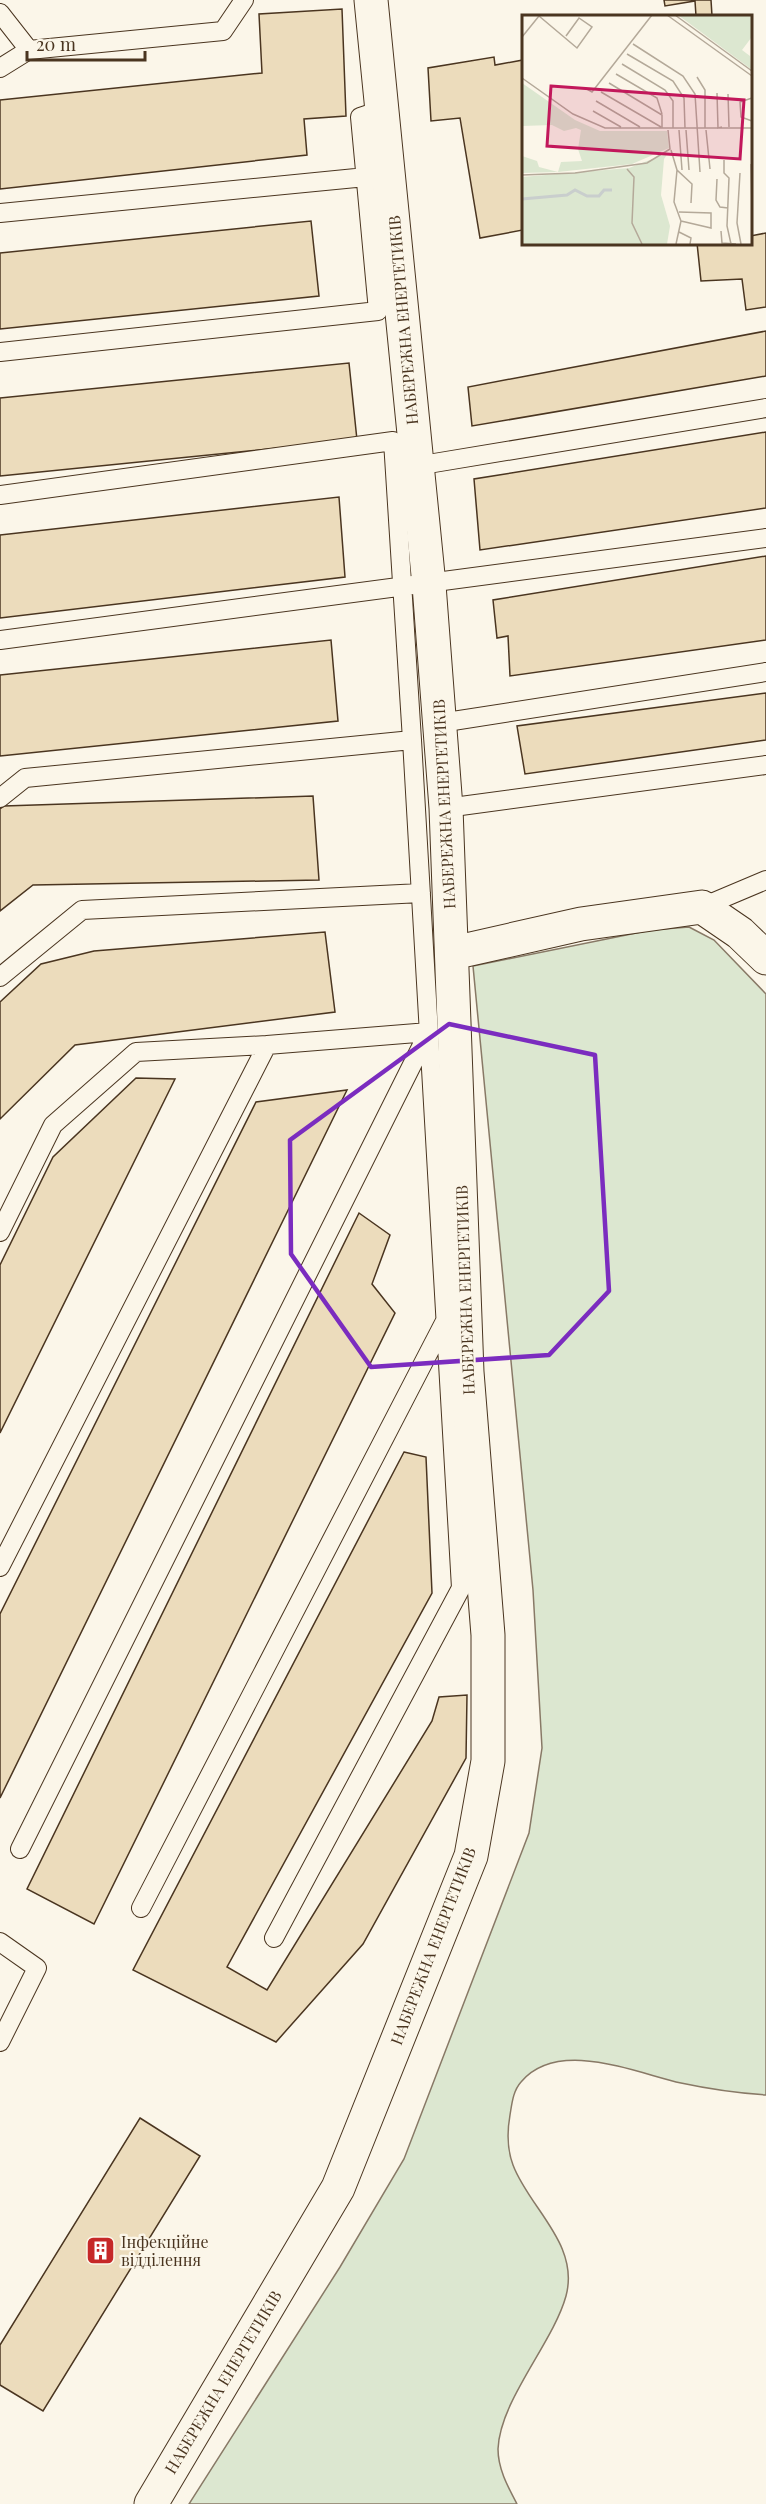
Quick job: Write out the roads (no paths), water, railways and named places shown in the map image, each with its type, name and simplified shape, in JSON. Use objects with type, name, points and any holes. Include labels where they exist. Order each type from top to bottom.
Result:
[{"type":"street","name":"НАБЕРЕЖНА ЕНЕРГЕТИКІВ","points":[[151,2504],[338,2188],[471,1856],[488,1761],[488,1635],[467,1372],[446,808],[440,723],[415,587],[416,466],[384,109],[371,0]]},
{"type":"street","points":[[453,953],[581,924],[702,907],[740,933],[766,958]]},
{"type":"lane","points":[[0,68],[29,50],[223,31],[244,0]]},
{"type":"lane","points":[[0,13],[29,50]]},
{"type":"lane","points":[[0,352],[378,311],[360,117],[384,109]]},
{"type":"lane","points":[[0,213],[366,177]]},
{"type":"lane","points":[[416,466],[766,408]]},
{"type":"lane","points":[[0,495],[393,441],[415,587],[412,740],[461,1588],[274,1938]]},
{"type":"lane","points":[[0,640],[415,587],[766,538]]},
{"type":"lane","points":[[440,723],[766,672]]},
{"type":"lane","points":[[0,798],[26,778],[412,740]]},
{"type":"lane","points":[[446,808],[766,765]]},
{"type":"lane","points":[[702,907],[766,880]]},
{"type":"lane","points":[[0,977],[82,910],[421,892]]},
{"type":"lane","points":[[0,1232],[53,1125],[136,1052],[267,1045],[429,1032]]},
{"type":"lane","points":[[20,1849],[429,1032]]},
{"type":"lane","points":[[0,1567],[267,1045]]},
{"type":"lane","points":[[141,1908],[445,1320]]},
{"type":"lane","points":[[0,1942],[37,1968],[0,2042]]},
{"type":"place","name":"Інфекційне відділення","points":[[100,2251]]}]
